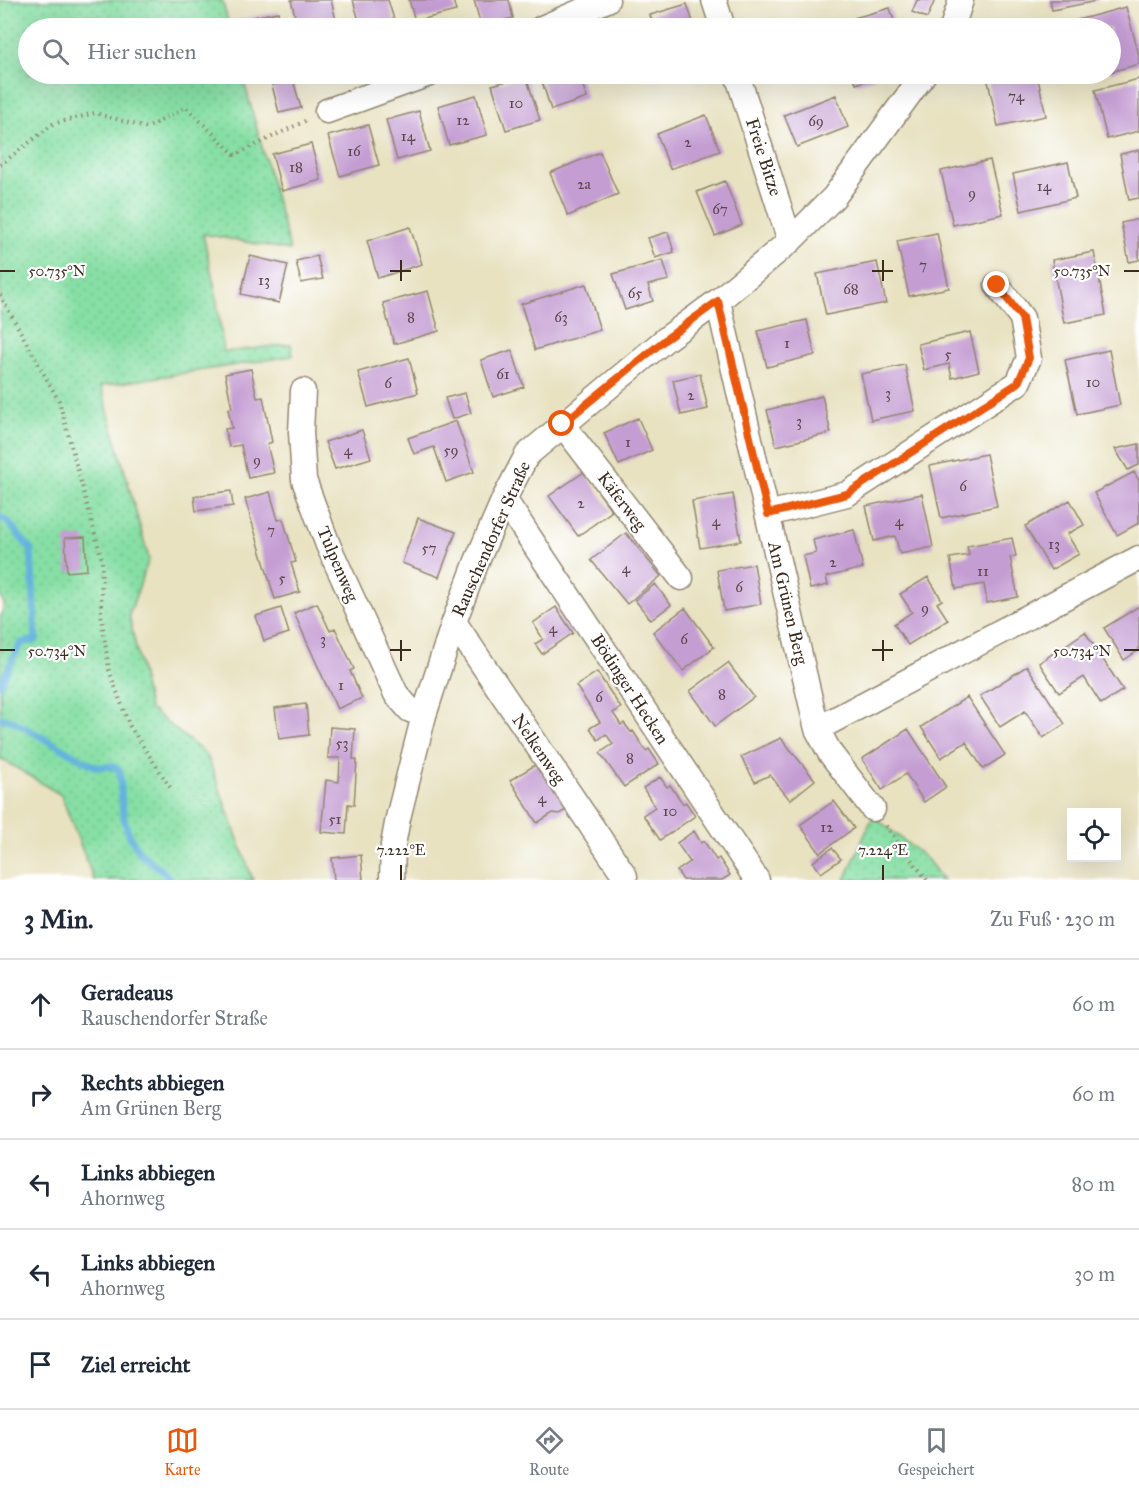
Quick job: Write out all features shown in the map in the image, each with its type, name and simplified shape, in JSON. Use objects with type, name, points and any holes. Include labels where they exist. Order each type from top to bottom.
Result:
[{"type":"street","points":[[565,18],[607,0]]},
{"type":"street","points":[[714,0],[720,18]]},
{"type":"street","points":[[956,18],[962,0]]},
{"type":"street","points":[[327,111],[401,84]]},
{"type":"street","name":"Freie Bitze","points":[[740,84],[790,241]]},
{"type":"street","name":"Rauschendorfer Straße","points":[[392,880],[393,845],[424,716],[454,622],[477,561],[504,499],[527,455],[666,339],[718,301],[790,241],[834,197],[917,84]]},
{"type":"street","points":[[768,514],[847,494],[1018,383],[1029,358],[1022,318],[997,285]]},
{"type":"street","name":"Am Grünen Berg","points":[[718,301],[817,729],[830,753],[873,809]]},
{"type":"street","name":"Tulpenweg","points":[[303,391],[301,432],[304,480],[328,545],[396,694],[411,711],[424,716]]},
{"type":"street","name":"Käferweg","points":[[562,424],[681,578]]},
{"type":"street","name":"Bödinger Hecken","points":[[504,499],[757,880]]},
{"type":"street","points":[[817,729],[1139,558]]},
{"type":"street","name":"Nelkenweg","points":[[454,622],[625,876]]},
{"type":"path","points":[[0,165],[53,124],[95,113],[147,128],[186,107],[234,155],[327,111]]},
{"type":"path","points":[[0,295],[59,401],[102,560],[101,614],[109,670],[129,725],[172,790]]},
{"type":"path","points":[[873,809],[927,880]]},
{"type":"green space","points":[[0,0],[222,0],[227,18],[18,18],[18,84],[245,84],[290,250],[203,234],[215,289],[224,352],[291,344],[293,356],[101,386],[149,559],[129,615],[149,708],[207,755],[253,880],[94,880],[61,795],[0,758],[0,617],[5,605],[0,595]]},
{"type":"green space","points":[[873,816],[927,859],[943,880],[845,880]]},
{"type":"building","points":[[291,0],[331,0],[336,18],[296,18]]},
{"type":"building","points":[[353,0],[388,0],[394,18],[358,18]]},
{"type":"building","points":[[409,0],[453,0],[456,11],[427,18],[414,18]]},
{"type":"building","points":[[474,0],[509,0],[513,18],[479,18]]},
{"type":"building","points":[[917,0],[935,0],[927,18],[912,12]]},
{"type":"building","points":[[1050,0],[1097,0],[1097,1],[1052,10]]},
{"type":"building","points":[[687,4],[692,18],[651,18],[650,15]]},
{"type":"building","points":[[1126,7],[1139,55],[1139,64],[1121,69],[1121,18],[1085,18]]},
{"type":"building","points":[[890,8],[893,18],[854,18]]},
{"type":"building","points":[[278,12],[280,18],[249,18]]},
{"type":"building","points":[[1139,79],[1139,131],[1107,139],[1095,90]]},
{"type":"building","points":[[294,84],[301,108],[279,113],[272,85]]},
{"type":"building","points":[[529,84],[540,120],[506,130],[492,85]]},
{"type":"building","points":[[543,84],[582,84],[587,98],[551,110]]},
{"type":"building","points":[[989,84],[1039,84],[1046,116],[998,126]]},
{"type":"building","points":[[476,95],[487,135],[449,145],[438,106]]},
{"type":"building","points":[[836,95],[848,127],[797,147],[784,115]]},
{"type":"building","points":[[419,111],[430,151],[397,160],[386,120]]},
{"type":"building","points":[[706,115],[720,151],[670,169],[657,134]]},
{"type":"building","points":[[368,125],[379,165],[340,176],[328,136]]},
{"type":"building","points":[[311,144],[321,180],[282,191],[272,154]]},
{"type":"building","points":[[1139,150],[1139,198],[1129,200],[1120,154]]},
{"type":"building","points":[[600,152],[618,194],[568,216],[550,173]]},
{"type":"building","points":[[990,160],[1003,214],[953,225],[941,171]]},
{"type":"building","points":[[1068,162],[1076,198],[1021,211],[1013,174]]},
{"type":"building","points":[[725,181],[742,225],[715,236],[697,192]]},
{"type":"building","points":[[1139,219],[1139,260],[1129,262],[1121,223]]},
{"type":"building","points":[[410,227],[422,264],[378,278],[367,241]]},
{"type":"building","points":[[668,232],[674,252],[655,258],[648,238]]},
{"type":"building","points":[[937,233],[949,288],[909,296],[897,241]]},
{"type":"building","points":[[1094,252],[1106,315],[1064,323],[1052,260]]},
{"type":"building","points":[[250,256],[288,265],[279,303],[241,294]]},
{"type":"building","points":[[317,256],[323,279],[301,283],[296,261]]},
{"type":"building","points":[[663,260],[669,280],[648,285],[653,301],[625,310],[613,274]]},
{"type":"building","points":[[877,262],[886,303],[826,315],[817,274]]},
{"type":"building","points":[[586,284],[600,330],[535,350],[521,304]]},
{"type":"building","points":[[428,291],[439,331],[394,344],[383,303]]},
{"type":"building","points":[[807,320],[815,355],[767,367],[758,331]]},
{"type":"building","points":[[970,332],[979,371],[952,378],[949,364],[924,370],[918,344]]},
{"type":"building","points":[[512,350],[524,387],[493,397],[481,360]]},
{"type":"building","points":[[1109,350],[1120,405],[1077,414],[1065,360]]},
{"type":"building","points":[[409,358],[418,393],[368,407],[358,372]]},
{"type":"building","points":[[905,365],[915,411],[871,420],[861,374]]},
{"type":"building","points":[[251,369],[257,398],[263,397],[272,442],[267,444],[274,473],[248,478],[241,445],[229,447],[225,429],[232,428],[228,409],[232,408],[225,374]]},
{"type":"building","points":[[700,374],[708,409],[681,415],[673,380]]},
{"type":"building","points":[[465,393],[471,413],[452,419],[445,398]]},
{"type":"building","points":[[822,396],[831,433],[776,446],[767,410]]},
{"type":"building","points":[[638,418],[652,450],[619,465],[604,433]]},
{"type":"building","points":[[456,421],[474,472],[446,482],[434,447],[414,454],[408,438]]},
{"type":"building","points":[[362,430],[371,458],[335,469],[325,442]]},
{"type":"building","points":[[1139,444],[1139,465],[1128,470],[1115,449]]},
{"type":"building","points":[[986,454],[997,506],[941,518],[930,466]]},
{"type":"building","points":[[584,472],[612,511],[578,536],[549,496]]},
{"type":"building","points":[[1134,472],[1139,481],[1139,523],[1117,535],[1094,493]]},
{"type":"building","points":[[231,491],[233,506],[196,511],[194,496]]},
{"type":"building","points":[[270,492],[278,520],[283,519],[296,562],[291,563],[300,592],[275,599],[245,499]]},
{"type":"building","points":[[733,494],[741,541],[700,548],[692,501]]},
{"type":"building","points":[[922,494],[933,547],[900,554],[895,536],[874,541],[866,506]]},
{"type":"building","points":[[1070,500],[1084,525],[1067,534],[1079,554],[1051,570],[1025,526]]},
{"type":"building","points":[[418,518],[456,532],[439,577],[402,563]]},
{"type":"building","points":[[854,530],[863,568],[826,577],[828,585],[810,589],[803,556],[816,553],[813,540]]},
{"type":"building","points":[[626,533],[661,576],[627,604],[591,560]]},
{"type":"building","points":[[85,537],[87,570],[67,572],[65,538]]},
{"type":"building","points":[[1012,538],[1016,556],[1010,557],[1018,597],[987,603],[984,584],[956,589],[950,558],[969,555],[967,546]]},
{"type":"building","points":[[754,564],[761,604],[724,611],[717,570]]},
{"type":"building","points":[[928,577],[942,600],[937,603],[948,620],[908,645],[894,624],[912,612],[900,594]]},
{"type":"building","points":[[655,584],[671,605],[651,620],[635,600]]},
{"type":"building","points":[[317,603],[330,631],[335,628],[354,669],[350,671],[362,698],[337,709],[294,613]]},
{"type":"building","points":[[1139,606],[1139,650],[1124,660],[1104,628]]},
{"type":"building","points":[[556,607],[573,633],[542,654],[535,644],[543,639],[533,623]]},
{"type":"building","points":[[281,608],[289,633],[264,641],[256,616]]},
{"type":"building","points":[[685,608],[714,647],[683,671],[653,632]]},
{"type":"building","points":[[1085,632],[1123,690],[1101,704],[1084,677],[1059,693],[1039,663]]},
{"type":"building","points":[[728,663],[754,697],[715,726],[690,691]]},
{"type":"building","points":[[1027,666],[1065,724],[1043,738],[1025,711],[1000,727],[980,696]]},
{"type":"building","points":[[597,672],[621,708],[613,713],[621,725],[624,723],[631,732],[633,731],[646,751],[649,749],[659,764],[624,787],[600,753],[613,744],[606,734],[598,740],[590,728],[600,722],[576,686]]},
{"type":"building","points":[[967,697],[1005,755],[983,769],[966,742],[941,758],[921,727]]},
{"type":"building","points":[[306,704],[309,735],[279,739],[275,708]]},
{"type":"building","points":[[330,727],[355,729],[353,759],[357,760],[354,805],[348,804],[346,834],[321,832],[326,780],[339,782],[340,758],[328,758]]},
{"type":"building","points":[[908,729],[946,787],[924,802],[906,774],[882,790],[862,759]]},
{"type":"building","points":[[781,738],[815,780],[790,800],[770,775],[755,782],[741,757]]},
{"type":"building","points":[[537,764],[567,804],[566,810],[559,814],[553,813],[537,823],[510,780]]},
{"type":"building","points":[[660,777],[667,787],[670,785],[683,804],[686,802],[695,816],[660,840],[643,815],[655,807],[643,788]]},
{"type":"building","points":[[834,801],[854,828],[820,853],[800,825]]},
{"type":"building","points":[[694,831],[701,843],[704,841],[716,860],[719,858],[730,875],[722,880],[683,880],[677,871],[690,862],[677,843]]},
{"type":"building","points":[[832,848],[841,859],[821,873],[813,862]]},
{"type":"building","points":[[361,855],[363,880],[334,880],[332,858]]},
{"type":"waterway","points":[[0,517],[7,521],[31,550],[36,640],[21,643],[0,685]]},
{"type":"waterway","points":[[0,718],[11,720],[96,767],[113,766],[120,771],[123,813],[128,832],[139,851],[170,880]]},
{"type":"route","points":[[562,424],[666,339],[718,301],[768,514],[847,494],[1018,383],[1029,358],[1022,318],[997,285]]}]
